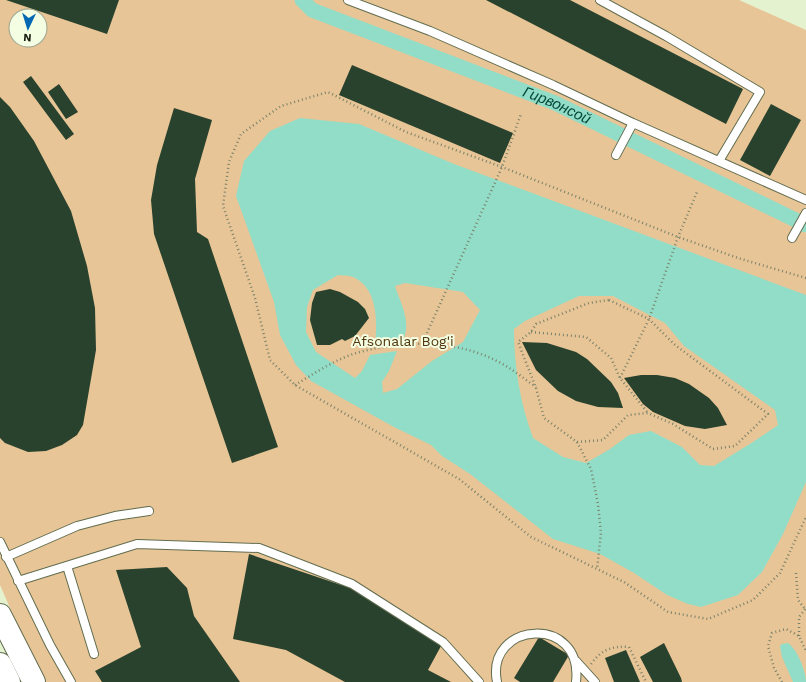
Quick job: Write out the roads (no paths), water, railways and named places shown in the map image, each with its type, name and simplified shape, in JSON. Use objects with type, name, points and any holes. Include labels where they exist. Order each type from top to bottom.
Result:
[{"type":"main road","points":[[0,615],[34,682]]},
{"type":"main road","points":[[0,664],[9,682]]},
{"type":"lane","points":[[348,0],[430,31],[553,84],[633,123],[806,200]]},
{"type":"lane","points":[[600,0],[666,36],[760,92],[719,161]]},
{"type":"lane","points":[[618,151],[626,133],[633,123]]},
{"type":"lane","points":[[792,238],[805,216]]},
{"type":"lane","points":[[6,557],[77,526],[115,516],[149,511]]},
{"type":"lane","points":[[0,542],[50,646],[71,682]]},
{"type":"lane","points":[[18,581],[137,544],[259,548],[352,584],[443,642],[479,682]]},
{"type":"lane","points":[[67,566],[94,654]]},
{"type":"lane","points":[[498,682],[497,668],[503,651],[516,639],[524,635],[542,633],[559,639],[572,652],[577,672],[576,682]]},
{"type":"lane","points":[[575,661],[595,682]]},
{"type":"water","points":[[300,118],[359,124],[454,164],[806,295],[806,482],[783,534],[762,572],[738,595],[701,607],[688,604],[667,595],[634,573],[600,554],[553,539],[470,474],[442,456],[431,445],[394,427],[311,381],[296,365],[280,335],[274,302],[236,196],[244,161],[270,131]],"holes":[[[338,275],[353,277],[361,282],[368,290],[372,298],[376,317],[375,346],[402,341],[405,334],[406,320],[395,286],[405,283],[463,292],[480,310],[463,342],[432,361],[397,389],[383,393],[382,382],[389,371],[397,351],[370,355],[362,371],[355,378],[316,352],[306,332],[307,307],[313,290]],[[579,296],[613,296],[665,323],[684,346],[775,410],[778,425],[714,466],[700,465],[682,447],[651,431],[629,435],[610,449],[586,463],[563,457],[533,438],[521,398],[515,357],[514,329],[525,321]]]},
{"type":"water","points":[[788,643],[795,650],[806,677],[806,682],[793,682],[782,657],[780,646]]},
{"type":"waterway","name":"Гирвонсой","points":[[302,0],[312,10],[555,103],[806,225]]},
{"type":"park label","name":"Afsonalar Bog'i","points":[[403,341]]}]
